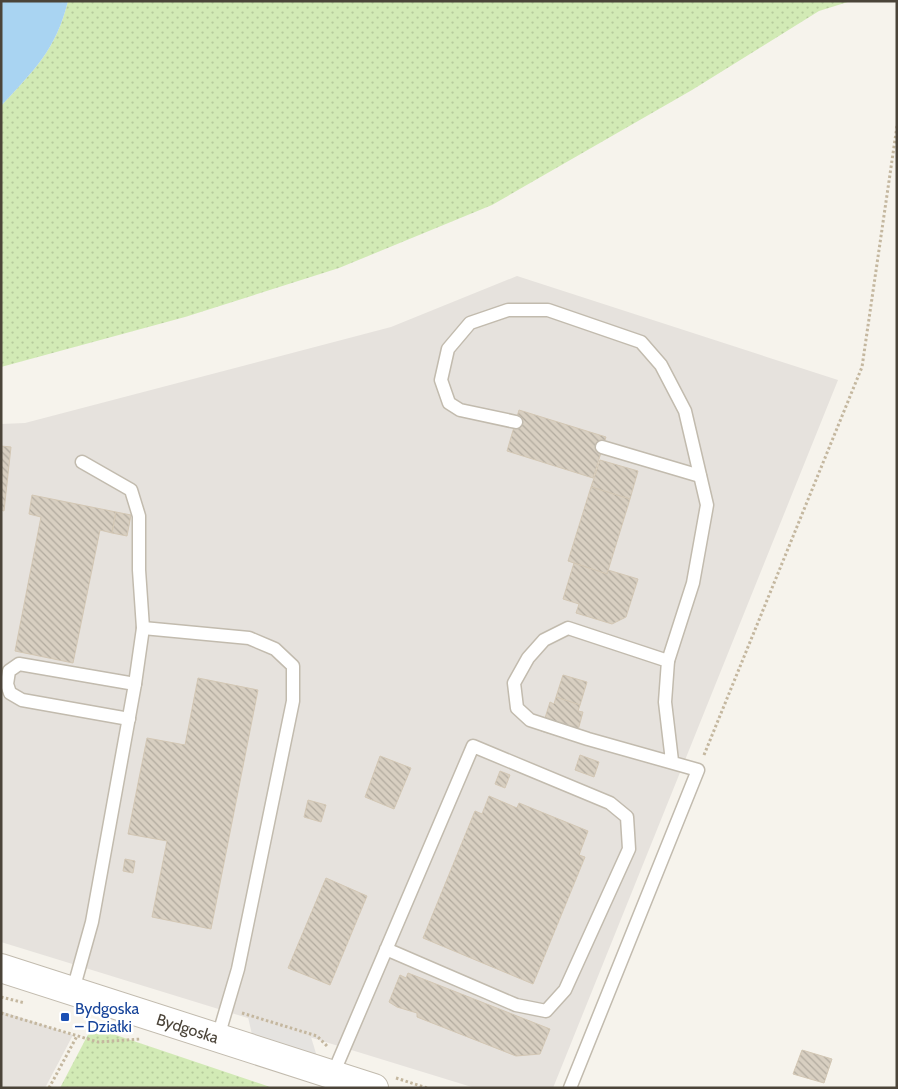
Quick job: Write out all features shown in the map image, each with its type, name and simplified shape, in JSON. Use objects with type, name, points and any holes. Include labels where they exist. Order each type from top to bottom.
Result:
[{"type":"street","name":"Bydgoska","points":[[1,968],[374,1088]]},
{"type":"lane","points":[[516,422],[460,410],[449,403],[441,380],[448,349],[470,323],[508,310],[548,310],[641,342],[660,365],[685,411],[707,505],[693,583],[668,661],[665,702],[672,761]]},
{"type":"lane","points":[[602,447],[700,476]]},
{"type":"lane","points":[[73,990],[92,922],[129,719],[143,628],[139,570],[139,516],[131,490],[82,462]]},
{"type":"lane","points":[[143,628],[249,638],[275,649],[293,666],[293,702],[238,969],[218,1037]]},
{"type":"lane","points":[[570,1088],[698,770],[672,761],[588,739],[530,720],[517,708],[514,683],[528,658],[544,640],[568,628],[668,661]]},
{"type":"lane","points":[[129,719],[22,700],[10,693],[7,684],[10,671],[20,664],[135,684]]},
{"type":"lane","points":[[333,1074],[386,949],[473,746],[610,803],[628,817],[629,849],[565,990],[546,1010],[516,1004],[386,949]]},
{"type":"path","points":[[698,770],[862,367],[897,126]]},
{"type":"path","points":[[1,1013],[98,1042],[145,1039]]},
{"type":"path","points":[[49,1088],[77,1036]]},
{"type":"shaded area","points":[[517,276],[838,380],[553,1088],[475,1088],[1,942],[1,424],[25,423],[391,327]]},
{"type":"shaded area","points":[[1,1011],[73,1035],[45,1088],[1,1088]]},
{"type":"shaded area","points":[[248,1017],[311,1037],[318,1060],[253,1039]]},
{"type":"green space","points":[[68,1],[851,1],[819,11],[692,90],[492,205],[339,268],[185,317],[1,367],[1,106],[34,70],[50,46],[63,18]]},
{"type":"green space","points":[[92,1027],[273,1088],[60,1088]]},
{"type":"water","points":[[1,1],[68,1],[57,33],[50,46],[34,70],[1,106]]},
{"type":"building","points":[[519,410],[606,437],[593,478],[507,451]]},
{"type":"building","points":[[1,446],[11,447],[4,511],[1,510]]},
{"type":"building","points":[[600,460],[638,471],[630,499],[591,487]]},
{"type":"building","points":[[591,487],[630,499],[607,574],[568,561]]},
{"type":"building","points":[[32,495],[116,512],[112,533],[100,530],[73,663],[15,651],[41,517],[29,514]]},
{"type":"building","points":[[116,512],[131,515],[127,536],[112,533]]},
{"type":"building","points":[[574,563],[607,574],[608,570],[638,579],[626,617],[612,624],[576,613],[579,604],[563,599]]},
{"type":"building","points":[[563,675],[587,682],[580,705],[556,697]]},
{"type":"building","points":[[198,678],[258,690],[211,929],[152,917],[167,841],[128,834],[147,738],[185,745]]},
{"type":"building","points":[[556,697],[580,705],[578,711],[583,712],[575,741],[541,731],[550,702],[554,704]]},
{"type":"building","points":[[580,755],[599,762],[594,777],[575,770]]},
{"type":"building","points":[[380,756],[411,768],[394,809],[365,797]]},
{"type":"building","points":[[500,771],[510,775],[505,788],[495,784]]},
{"type":"building","points":[[489,796],[517,808],[519,803],[588,831],[579,855],[585,857],[533,984],[423,938],[475,811],[482,814]]},
{"type":"building","points":[[308,800],[326,805],[321,822],[304,817]]},
{"type":"building","points":[[125,859],[135,861],[133,873],[123,871]]},
{"type":"building","points":[[326,878],[367,896],[330,985],[288,968]]},
{"type":"building","points":[[408,973],[550,1029],[540,1054],[516,1056],[417,1017],[417,1013],[397,1007],[389,1002],[400,975],[406,978]]},
{"type":"building","points":[[802,1050],[832,1059],[824,1083],[793,1074]]},
{"type":"place","name":"Bydgoska – Działki","points":[[65,1017]]}]
